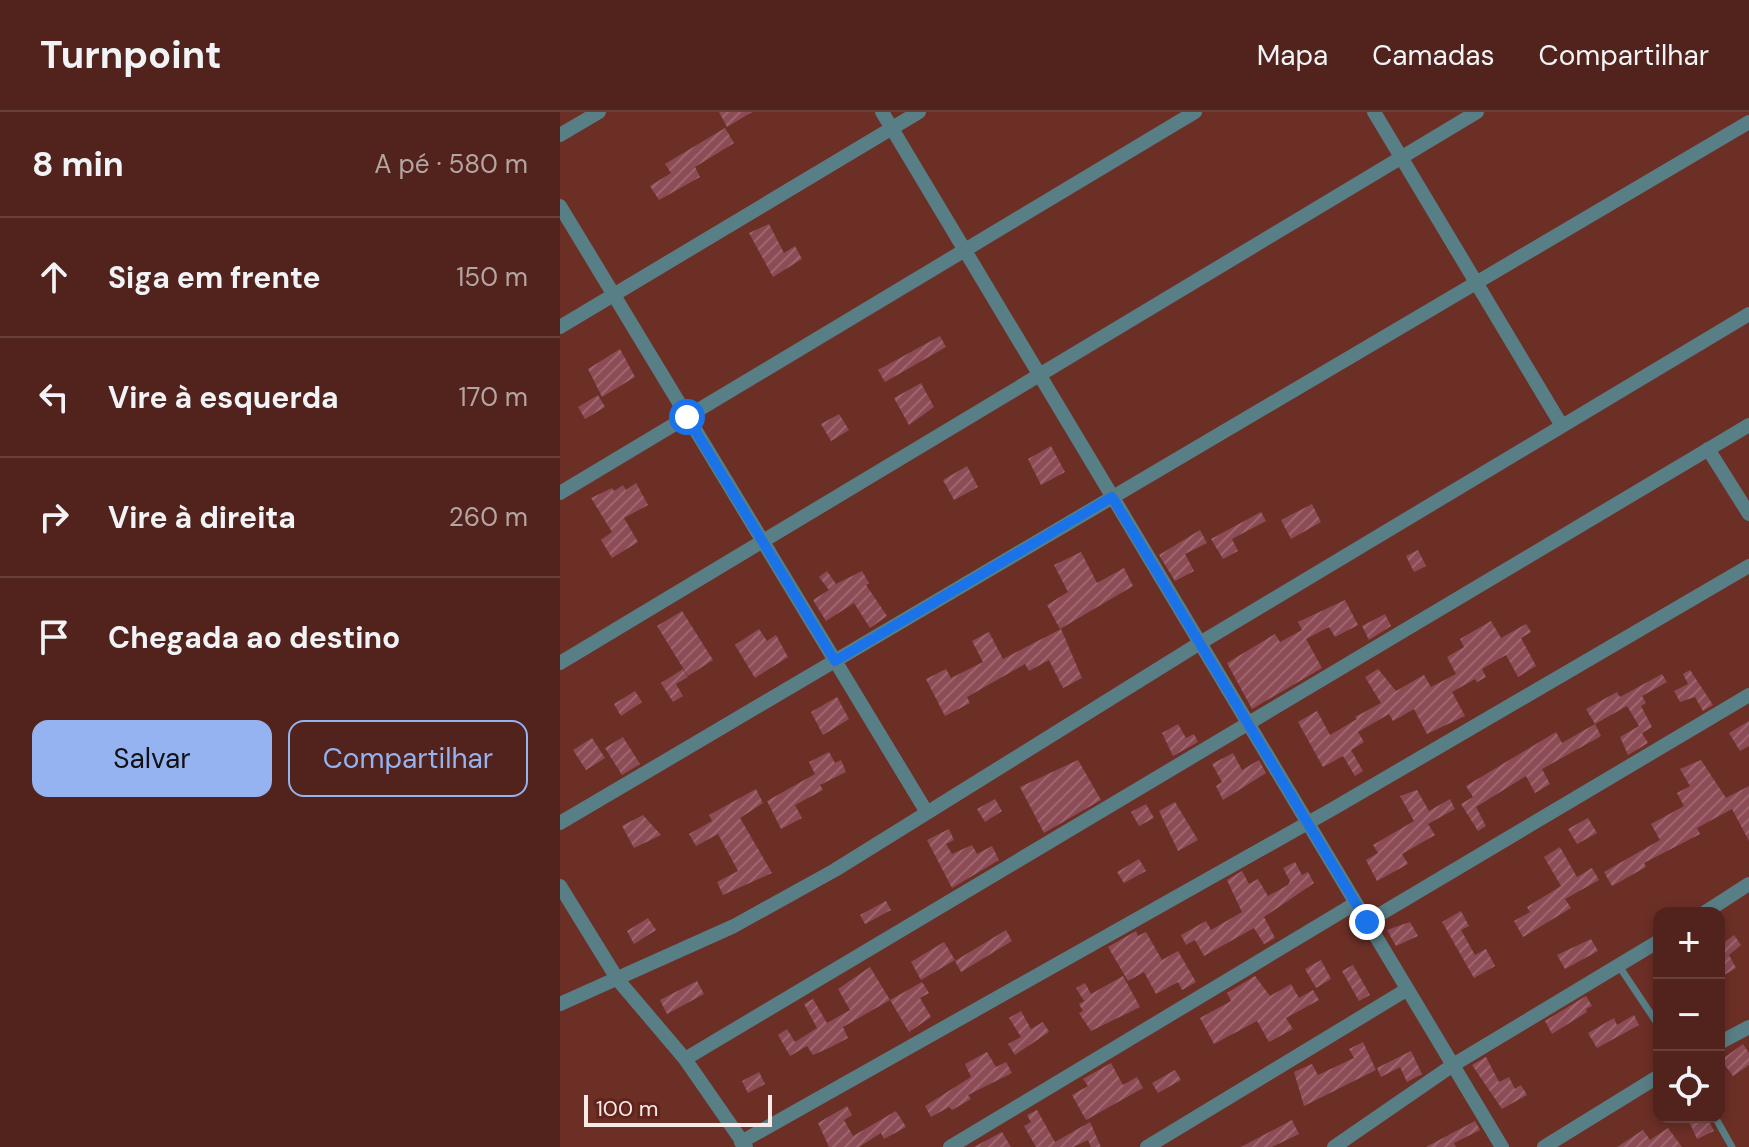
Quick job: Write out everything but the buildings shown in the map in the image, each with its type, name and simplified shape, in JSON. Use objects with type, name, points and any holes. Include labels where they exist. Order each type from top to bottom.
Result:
[{"type":"street","points":[[560,135],[599,112]]},
{"type":"street","points":[[882,112],[1502,1147]]},
{"type":"street","points":[[560,327],[919,112]]},
{"type":"street","points":[[560,493],[1195,112]]},
{"type":"street","points":[[1374,112],[1562,426]]},
{"type":"street","points":[[560,663],[1477,112]]},
{"type":"street","points":[[560,823],[1749,122]]},
{"type":"street","points":[[560,206],[926,811]]},
{"type":"street","points":[[560,1004],[734,926],[835,870],[1200,643],[1749,314]]},
{"type":"street","points":[[685,1059],[1749,425]]},
{"type":"street","points":[[1708,449],[1749,514]]},
{"type":"street","points":[[560,886],[618,980],[685,1059],[744,1145],[1308,823],[1749,566]]},
{"type":"street","points":[[1367,922],[1749,695]]},
{"type":"street","points":[[1713,907],[1749,884]]},
{"type":"street","points":[[950,1147],[1356,903]]},
{"type":"street","points":[[1334,1147],[1453,1065],[1653,945]]},
{"type":"street","points":[[1147,1147],[1406,990]]},
{"type":"street","points":[[1725,1040],[1749,1027]]},
{"type":"street","points":[[1544,1147],[1653,1080]]},
{"type":"lane","points":[[1619,966],[1653,1017]]},
{"type":"lane","points":[[1718,1123],[1732,1147]]},
{"type":"route","points":[[687,417],[835,661],[1112,497],[1367,922]]}]
